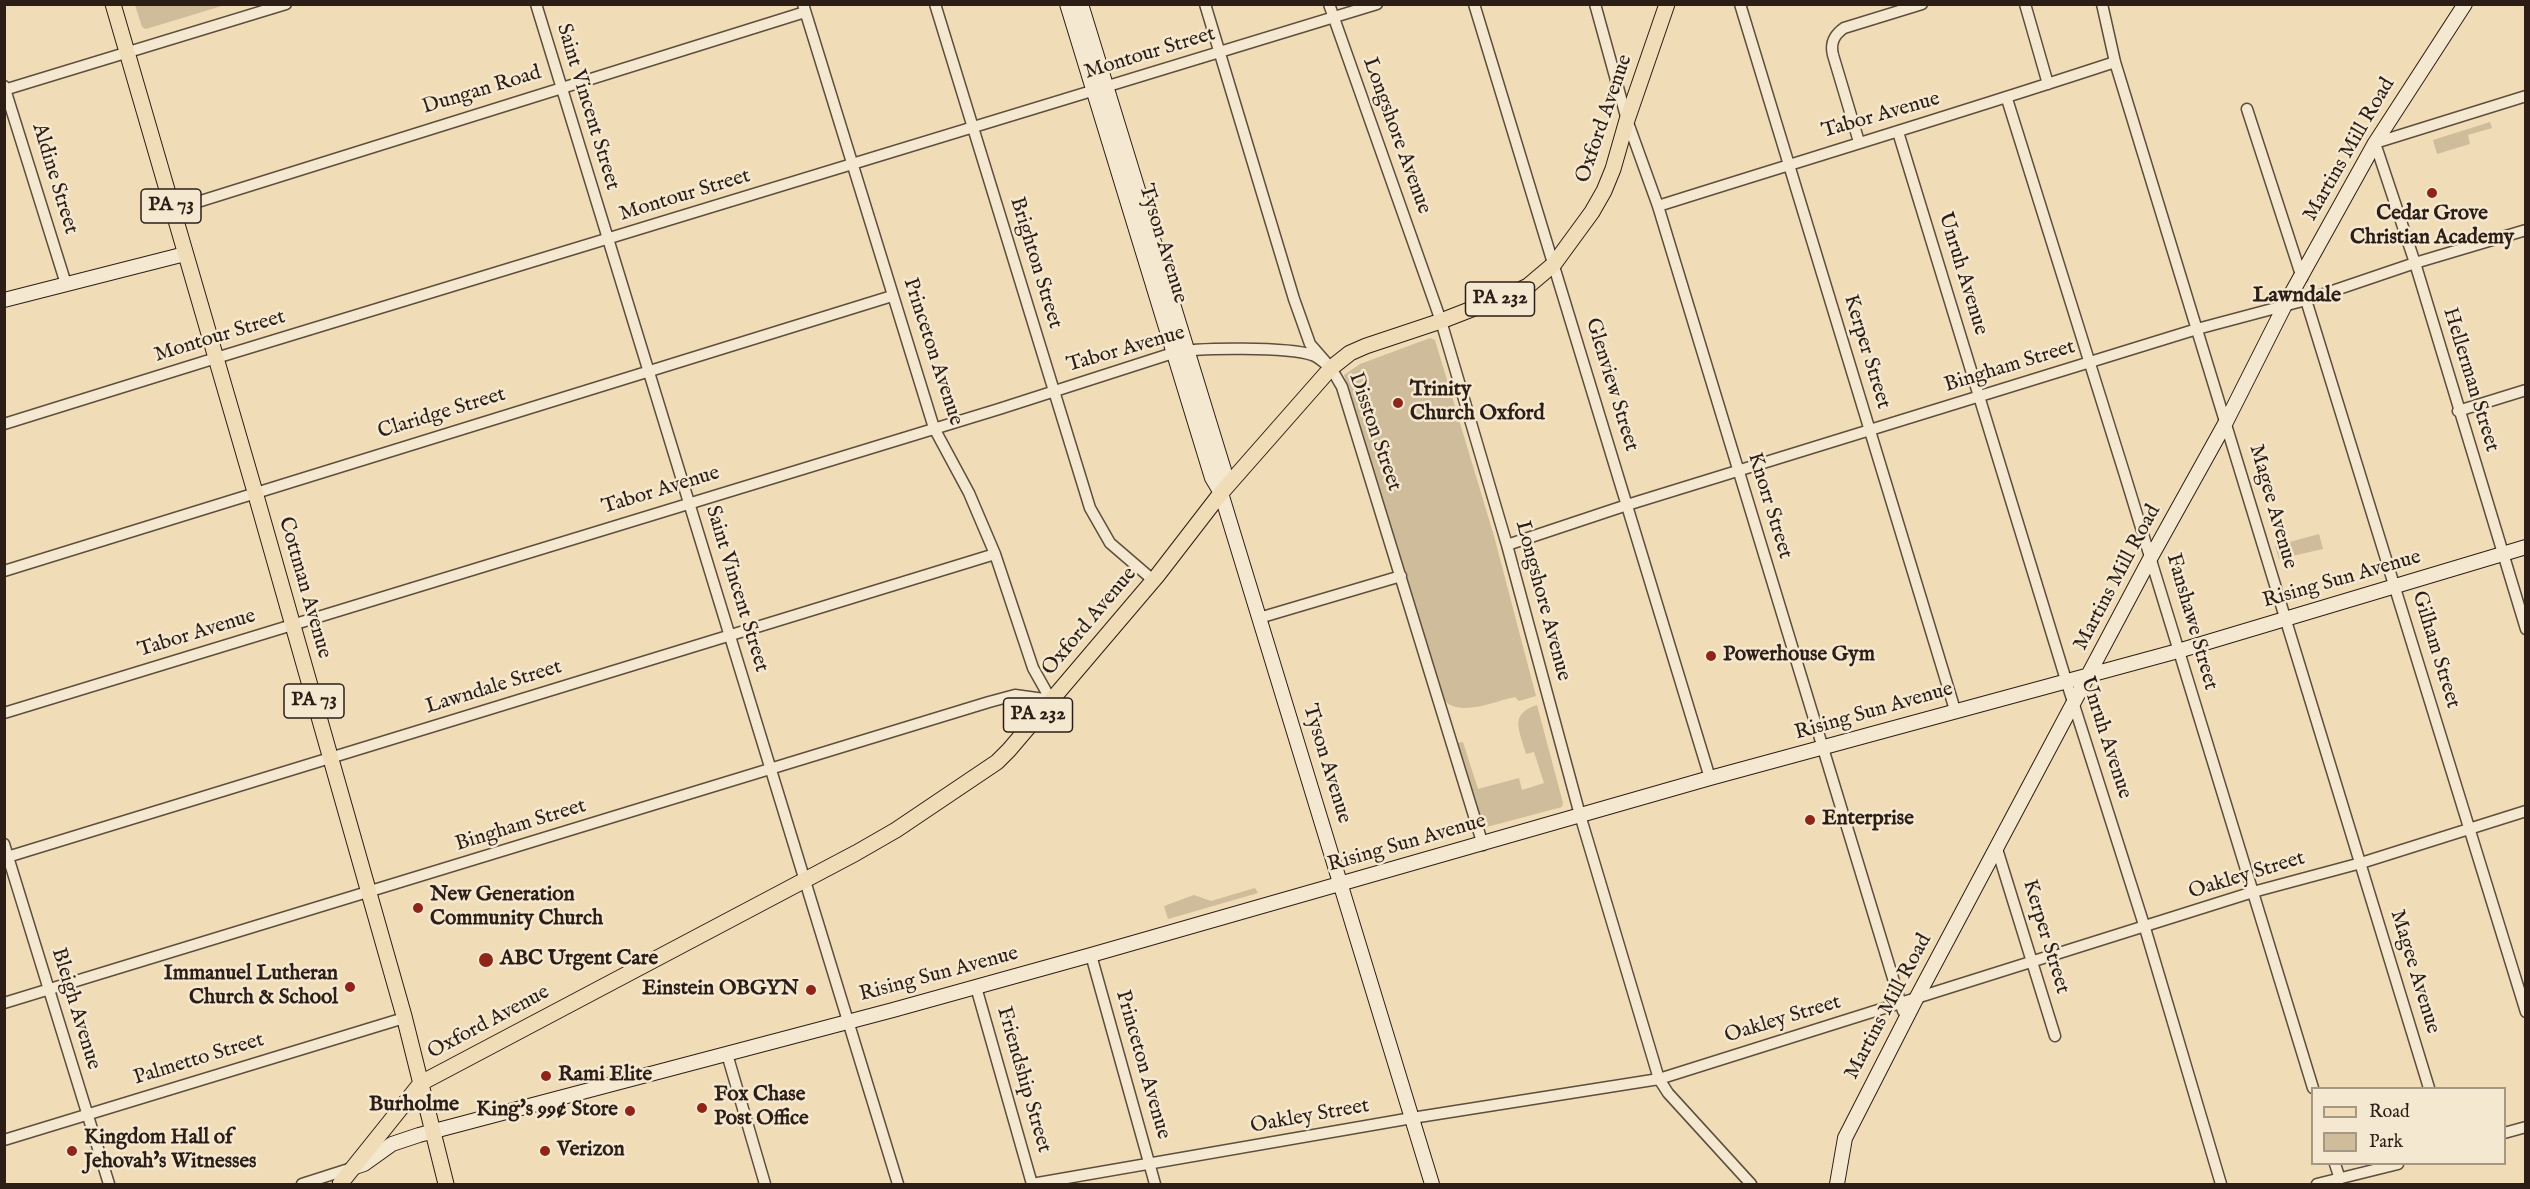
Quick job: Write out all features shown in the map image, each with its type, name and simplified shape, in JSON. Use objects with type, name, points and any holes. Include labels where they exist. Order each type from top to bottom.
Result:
[{"type":"main road","name":"Cottman Avenue","points":[[113,4],[369,893],[404,1018],[446,1185]]},
{"type":"main road","name":"Oxford Avenue","points":[[340,1185],[421,1083],[896,830],[992,765],[1010,750],[1153,580],[1221,494],[1331,368],[1350,352],[1441,321],[1528,286],[1554,264],[1592,212],[1604,191],[1667,4]]},
{"type":"street","points":[[5,89],[286,4]]},
{"type":"street","name":"Saint Vincent Street","points":[[536,4],[898,1185]]},
{"type":"street","name":"Brighton Street","points":[[936,4],[1090,508],[1103,534],[1153,580]]},
{"type":"street","name":"Tyson Avenue","points":[[1067,4],[1101,89]]},
{"type":"street","name":"Tyson Avenue","points":[[1082,4],[1101,89],[1140,220],[1180,351],[1224,470],[1221,494],[1432,1185]]},
{"type":"street","name":"Disston Street","points":[[1205,4],[1294,300],[1310,344],[1331,368],[1342,387],[1483,844]]},
{"type":"street","name":"Longshore Avenue","points":[[1329,4],[1441,321],[1507,545],[1580,815],[1659,1079],[1668,1093],[1751,1185]]},
{"type":"street","name":"Montour Street","points":[[4,424],[1377,4]]},
{"type":"street","name":"Glenview Street","points":[[1474,4],[1710,778]]},
{"type":"street","name":"Knorr Street","points":[[1595,4],[1627,120],[1658,206],[1905,1020]]},
{"type":"street","name":"Kerper Street","points":[[1740,4],[1955,711]]},
{"type":"street","points":[[1859,142],[1833,55],[1832,43],[1845,28],[1922,4]]},
{"type":"street","points":[[2025,4],[2048,84]]},
{"type":"street","name":"Magee Avenue","points":[[2102,4],[2115,62],[2429,1087]]},
{"type":"street","name":"Martins Mill Road","points":[[1837,1185],[1845,1138],[1905,1020],[2151,557],[2226,422],[2285,305],[2302,278],[2374,143],[2465,4]]},
{"type":"street","name":"Dungan Road","points":[[172,210],[561,88],[804,8]]},
{"type":"street","name":"Princeton Avenue","points":[[804,8],[934,428],[969,493],[995,554],[1033,668],[1051,700]]},
{"type":"street","name":"Tabor Avenue","points":[[1658,206],[1859,142],[2007,99],[2115,62]]},
{"type":"street","name":"Aldine Street","points":[[5,89],[66,284]]},
{"type":"street","points":[[2374,143],[2526,96]]},
{"type":"street","name":"Fanshawe Street","points":[[2007,99],[2091,362],[2312,1087]]},
{"type":"street","points":[[2247,109],[2302,278]]},
{"type":"street","name":"Unruh Avenue","points":[[1898,132],[2066,680],[2145,928],[2221,1185]]},
{"type":"street","name":"Hellerman Street","points":[[2374,143],[2415,263],[2458,411],[2526,629]]},
{"type":"street","name":"Bingham Street","points":[[1507,545],[1627,505],[2196,329],[2306,300],[2415,263],[2526,230]]},
{"type":"street","points":[[4,300],[185,254]]},
{"type":"street","name":"Claridge Street","points":[[4,571],[892,296]]},
{"type":"street","name":"Gilham Street","points":[[2306,300],[2526,1012]]},
{"type":"street","name":"Tabor Avenue","points":[[4,713],[1180,351],[1248,349],[1301,353],[1313,355],[1331,368]]},
{"type":"street","points":[[2458,411],[2526,390]]},
{"type":"street","name":"Rising Sun Avenue","points":[[302,1185],[364,1164],[392,1144],[433,1132],[1091,955],[1710,778],[2178,651],[2526,547]]},
{"type":"street","name":"Lawndale Street","points":[[7,858],[995,554]]},
{"type":"street","points":[[1259,618],[1401,576]]},
{"type":"street","name":"Bingham Street","points":[[4,1004],[1015,695],[1051,700]]},
{"type":"street","name":"Oakley Street","points":[[1032,1184],[1149,1166],[1412,1118],[1659,1079],[2145,928],[2253,892],[2361,863],[2526,811]]},
{"type":"street","name":"Bleigh Avenue","points":[[4,844],[109,1185]]},
{"type":"street","name":"Kerper Street","points":[[1997,849],[2055,1036]]},
{"type":"street","name":"Princeton Avenue","points":[[1091,955],[1155,1185]]},
{"type":"street","name":"Friendship Street","points":[[976,987],[1032,1184]]},
{"type":"street","name":"Palmetto Street","points":[[4,1140],[404,1018]]},
{"type":"street","points":[[728,1054],[765,1185]]},
{"type":"street","points":[[2506,1133],[2526,1127]]},
{"type":"street","points":[[2335,1165],[2340,1179]]},
{"type":"street","points":[[2317,1185],[2394,1165]]},
{"type":"green space","points":[[135,4],[225,5],[146,29],[142,27]]},
{"type":"green space","points":[[2490,122],[2492,128],[2468,135],[2470,144],[2437,154],[2433,140]]},
{"type":"green space","points":[[1430,338],[1435,340],[1494,536],[1536,696],[1519,701],[1515,697],[1460,708],[1445,701],[1344,375],[1360,364]]},
{"type":"green space","points":[[2319,534],[2323,549],[2279,559],[2275,546]]},
{"type":"green space","points":[[1537,705],[1563,803],[1562,807],[1483,828],[1456,743],[1463,742],[1478,789],[1519,778],[1522,790],[1544,783],[1534,752],[1526,754],[1518,724],[1522,713]]},
{"type":"green space","points":[[1255,888],[1258,893],[1168,919],[1164,906],[1194,895],[1211,901]]},
{"type":"place","name":"Cedar Grove Christian Academy","points":[[2432,193]]},
{"type":"place","name":"Trinity Church Oxford","points":[[1398,403]]},
{"type":"place","name":"Powerhouse Gym","points":[[1711,656]]},
{"type":"place","name":"Enterprise","points":[[1810,820]]},
{"type":"place","name":"New Generation Community Church","points":[[418,908]]},
{"type":"place","name":"ABC Urgent Care","points":[[486,960]]},
{"type":"place","name":"Immanuel Lutheran Church & School","points":[[350,987]]},
{"type":"place","name":"Einstein OBGYN","points":[[811,990]]},
{"type":"place","name":"Rami Elite","points":[[546,1076]]},
{"type":"place","name":"Fox Chase Post Office","points":[[702,1108]]},
{"type":"place","name":"King's 99¢ Store","points":[[630,1111]]},
{"type":"place","name":"Kingdom Hall of Jehovah's Witnesses","points":[[72,1151]]},
{"type":"place","name":"Verizon","points":[[545,1151]]},
{"type":"district","name":"Lawndale","points":[[2297,296]]},
{"type":"district","name":"Burholme","points":[[414,1105]]}]
